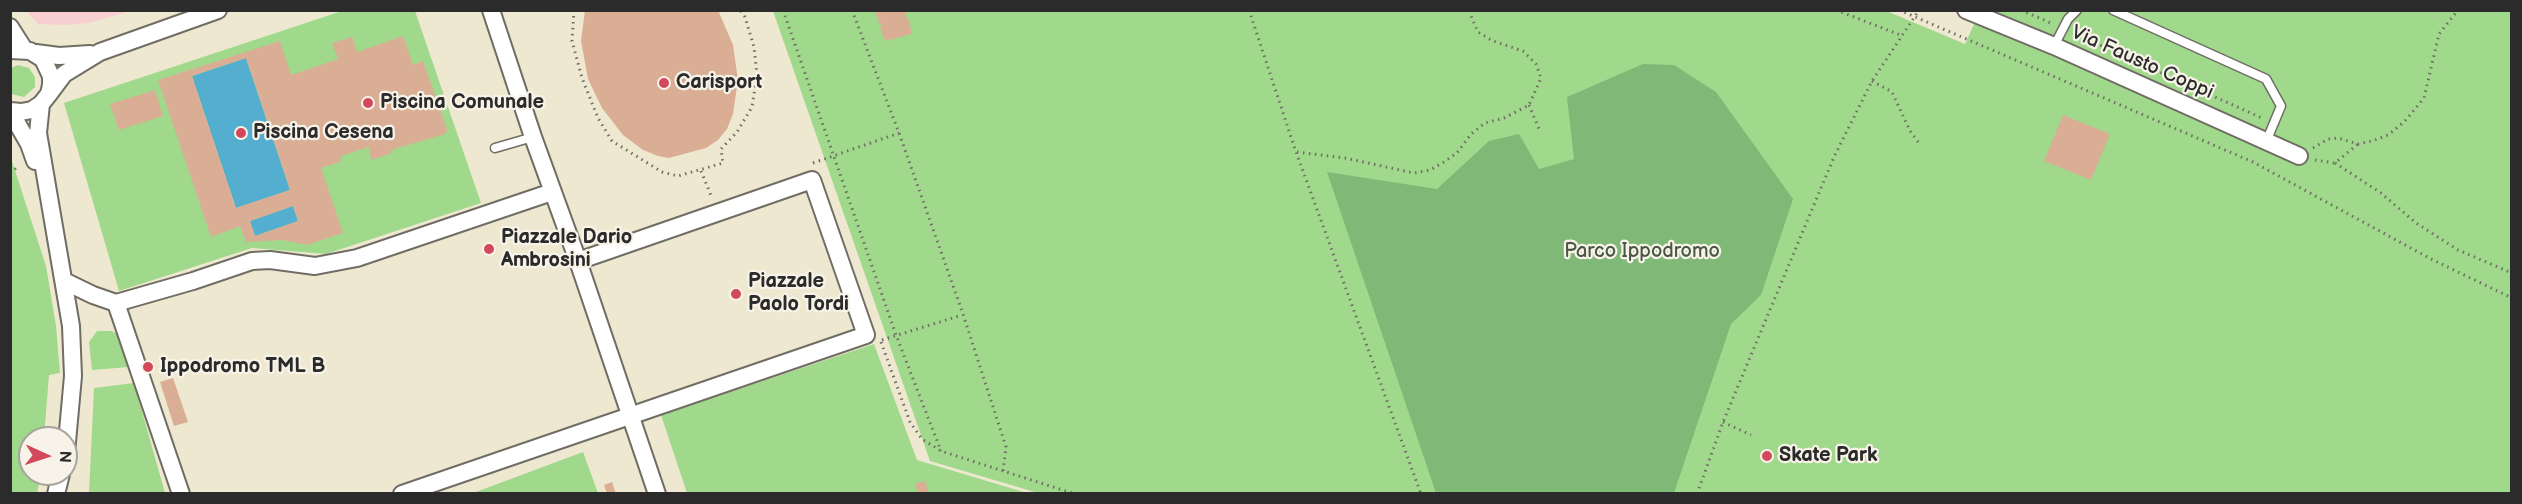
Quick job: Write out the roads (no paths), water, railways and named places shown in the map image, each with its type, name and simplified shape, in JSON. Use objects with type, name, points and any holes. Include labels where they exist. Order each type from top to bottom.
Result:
[{"type":"street","points":[[10,111],[32,110],[45,99],[64,74],[100,52],[218,10]]},
{"type":"street","points":[[491,10],[657,494]]},
{"type":"street","name":"Via Fausto Coppi","points":[[1966,10],[2054,46],[2299,156]]},
{"type":"street","points":[[10,27],[24,51],[48,67],[51,85],[45,99],[38,133],[70,326],[73,376],[68,426]]},
{"type":"street","points":[[24,51],[59,56],[100,52]]},
{"type":"street","points":[[10,111],[29,144],[47,191]]},
{"type":"street","points":[[402,494],[631,416],[873,338],[812,180],[578,261]]},
{"type":"street","points":[[64,282],[116,303],[252,261],[270,260],[315,266],[357,258],[552,192]]},
{"type":"street","points":[[116,303],[180,494]]},
{"type":"lane","points":[[2054,46],[2068,19],[2077,10]]},
{"type":"lane","points":[[2113,10],[2266,79],[2281,106],[2266,142]]},
{"type":"lane","points":[[495,148],[533,137]]},
{"type":"water","name":"Piscina Cesena","points":[[246,58],[290,190],[236,208],[192,76]]},
{"type":"water","points":[[293,206],[298,221],[255,236],[250,221]]},
{"type":"place","name":"Carisport","points":[[664,83]]},
{"type":"place","name":"Piscina Comunale","points":[[368,103]]},
{"type":"place","name":"Piscina Cesena","points":[[241,133]]},
{"type":"place","name":"Piazzale Dario Ambrosini","points":[[489,249]]},
{"type":"place","name":"Piazzale Paolo Tordi","points":[[736,294]]},
{"type":"place","name":"Ippodromo TML B","points":[[148,367]]},
{"type":"place","name":"Skate Park","points":[[1767,456]]},
{"type":"park label","name":"Parco Ippodromo","points":[[1642,252]]}]
